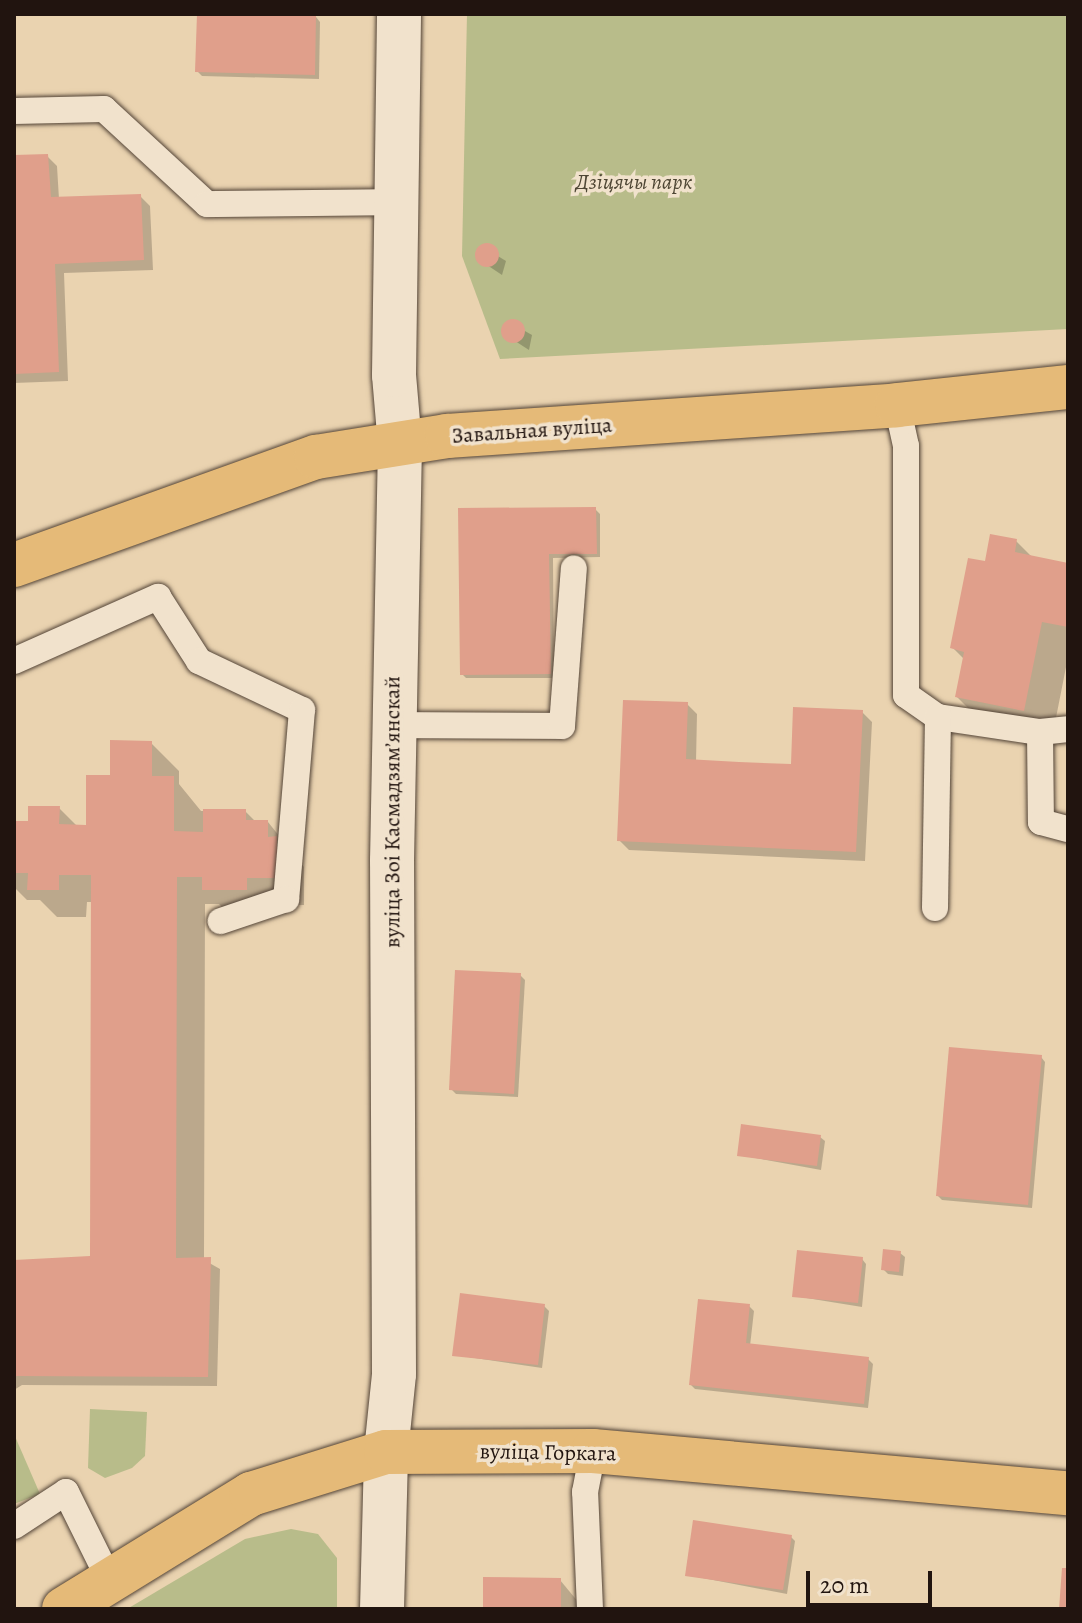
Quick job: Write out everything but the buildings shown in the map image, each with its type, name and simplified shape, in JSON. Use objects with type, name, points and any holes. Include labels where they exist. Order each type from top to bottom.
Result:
[{"type":"main road","name":"вуліца Зоі Касмадзямʼянскай","points":[[382,1609],[386,1452],[394,1374],[393,725],[400,445],[394,375],[394,202],[399,14]]},
{"type":"main road","name":"Завальная вуліца","points":[[14,565],[316,457],[447,436],[897,405],[1068,387]]},
{"type":"main road","name":"вуліца Горкага","points":[[64,1609],[251,1494],[386,1452],[593,1451],[1068,1493]]},
{"type":"lane","points":[[14,111],[104,109],[207,204],[394,202]]},
{"type":"lane","points":[[897,405],[906,446],[906,695],[938,717],[1040,732],[1068,729]]},
{"type":"lane","points":[[393,725],[562,726],[574,568]]},
{"type":"lane","points":[[14,661],[158,597],[199,661],[302,710],[286,899],[221,921]]},
{"type":"lane","points":[[935,908],[938,717]]},
{"type":"lane","points":[[1040,732],[1041,822],[1068,829]]},
{"type":"lane","points":[[590,1609],[585,1492],[593,1451]]},
{"type":"lane","points":[[14,1526],[66,1492],[110,1581]]},
{"type":"green space","name":"Дзіцячы парк","points":[[467,14],[1068,14],[1068,329],[500,359],[462,256]]},
{"type":"green space","points":[[90,1409],[147,1412],[145,1456],[132,1468],[105,1478],[88,1468]]},
{"type":"green space","points":[[14,1434],[40,1494],[14,1504]]},
{"type":"green space","points":[[291,1529],[318,1534],[337,1558],[337,1609],[127,1609],[245,1539]]}]
